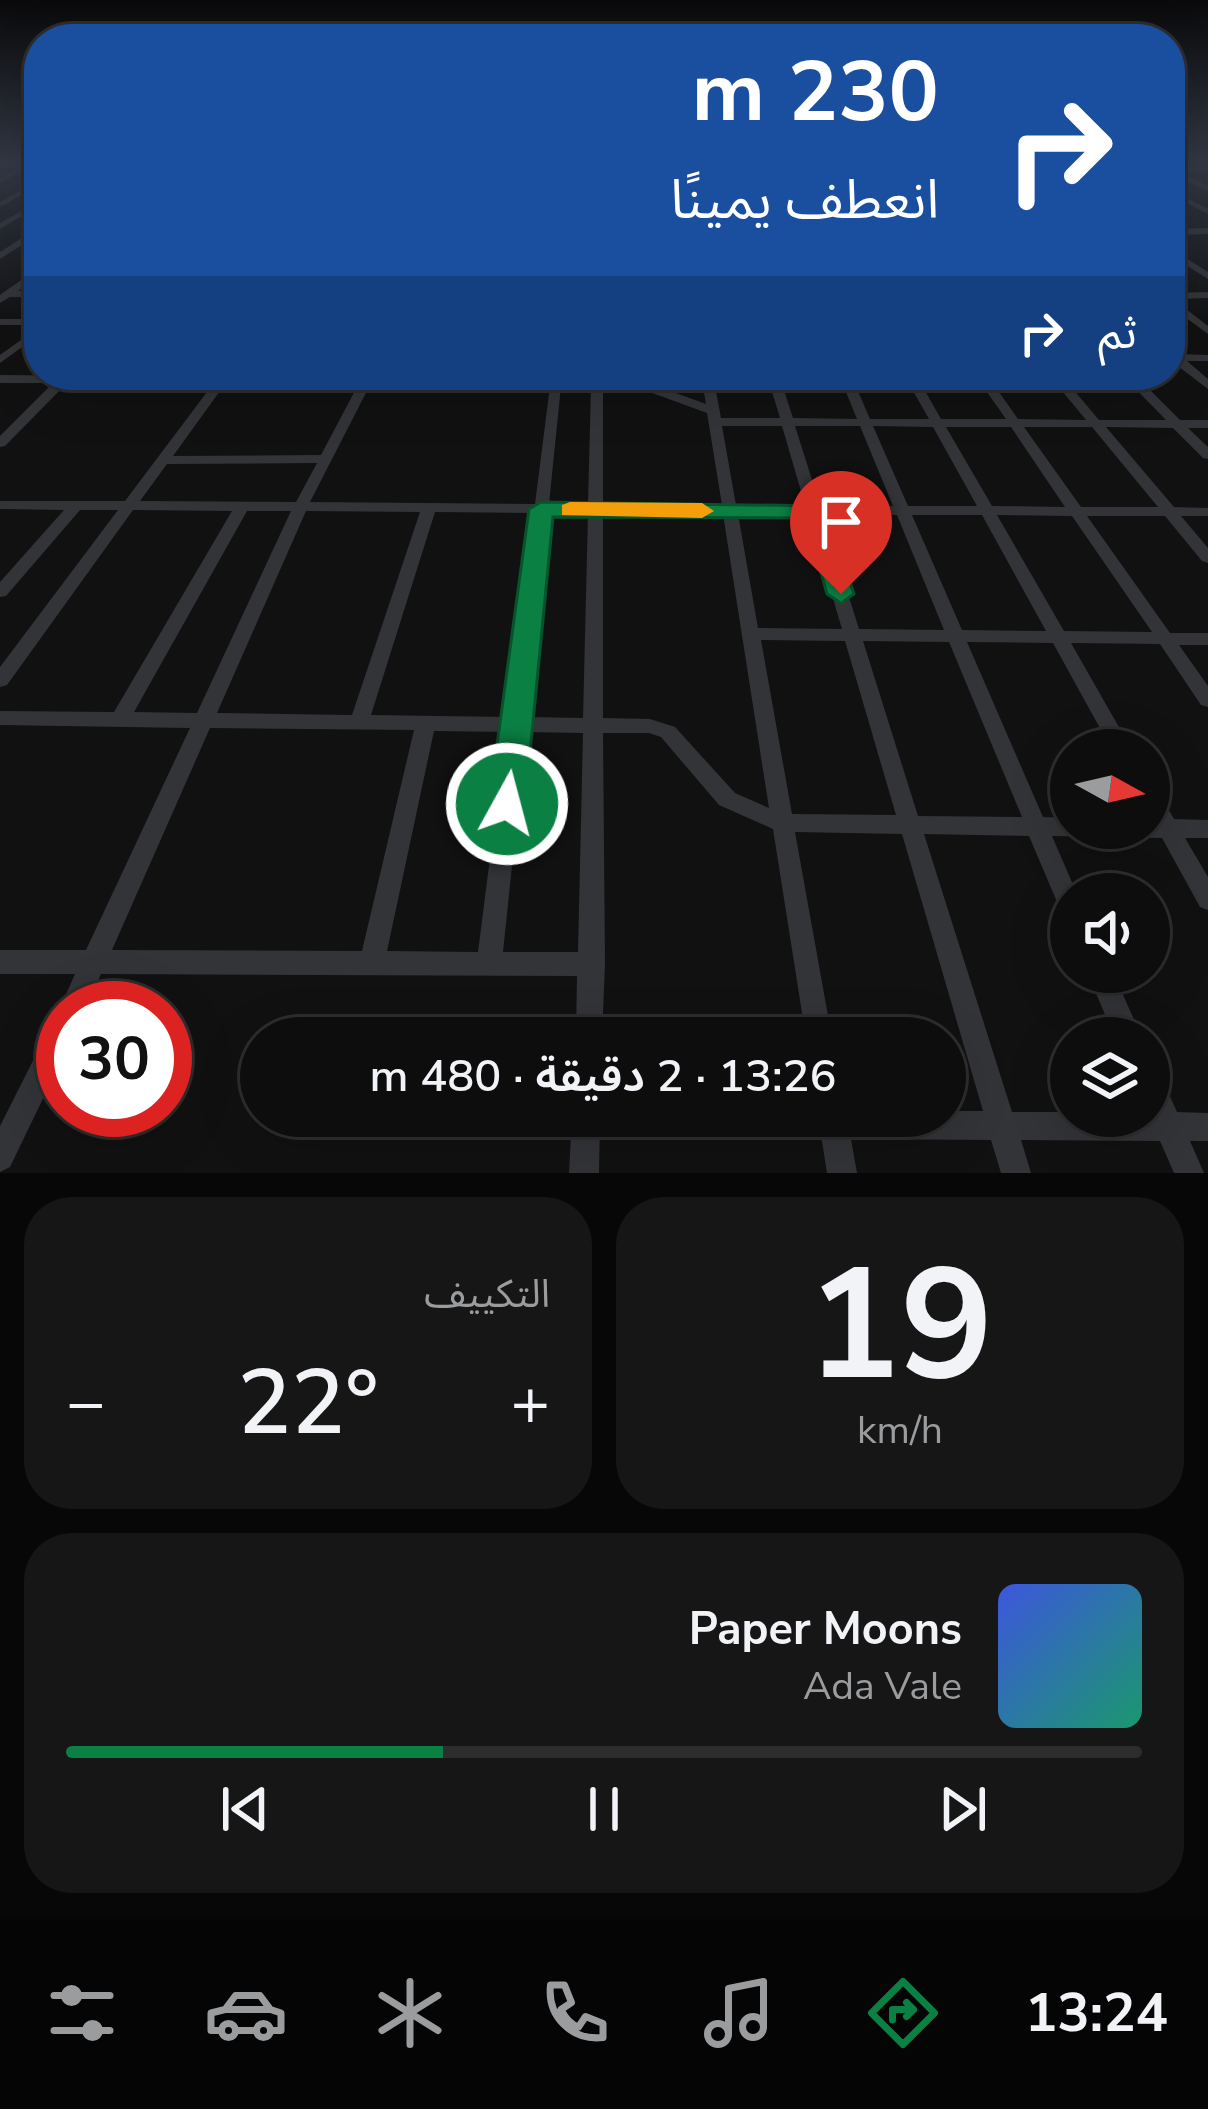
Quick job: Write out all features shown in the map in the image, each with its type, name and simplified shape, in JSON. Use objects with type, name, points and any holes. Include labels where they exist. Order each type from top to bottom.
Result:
[{"type":"street","points":[[1185,227],[1193,232]]},
{"type":"street","points":[[1185,232],[1208,231]]},
{"type":"street","points":[[0,241],[23,241]]},
{"type":"street","points":[[0,256],[23,241]]},
{"type":"street","points":[[1185,307],[1208,331]]},
{"type":"street","points":[[0,359],[24,339]]},
{"type":"street","points":[[0,443],[53,390]]},
{"type":"street","points":[[0,680],[215,390]]},
{"type":"street","points":[[86,981],[300,508],[361,390]]},
{"type":"street","points":[[489,963],[555,390]]},
{"type":"street","points":[[590,1017],[603,390]]},
{"type":"street","points":[[659,390],[714,416],[788,422],[1208,424]]},
{"type":"street","points":[[710,390],[815,1017]]},
{"type":"street","points":[[778,390],[1016,1173]]},
{"type":"street","points":[[852,390],[1055,873]]},
{"type":"street","points":[[919,390],[1110,729]]},
{"type":"street","points":[[992,390],[1208,700]]},
{"type":"street","points":[[1068,390],[1208,558]]},
{"type":"street","points":[[1144,390],[1208,455]]},
{"type":"street","points":[[163,460],[325,459]]},
{"type":"street","points":[[0,505],[1208,512]]},
{"type":"street","points":[[0,592],[75,506]]},
{"type":"street","points":[[120,719],[242,507]]},
{"type":"street","points":[[359,722],[429,508]]},
{"type":"street","points":[[751,634],[1208,639]]},
{"type":"street","points":[[0,718],[650,727],[668,732],[727,799],[782,824],[1050,828]]},
{"type":"street","points":[[373,962],[427,723]]},
{"type":"street","points":[[1208,830],[1170,830],[1208,899]]},
{"type":"street","points":[[0,962],[592,964]]},
{"type":"street","points":[[0,1157],[36,1083]]},
{"type":"street","points":[[1170,1126],[1208,1126]]},
{"type":"street","points":[[966,1127],[1050,1128]]},
{"type":"street","points":[[1170,1128],[1189,1173]]},
{"type":"street","points":[[584,1173],[585,1137]]},
{"type":"street","points":[[836,1137],[842,1173]]},
{"type":"slow traffic","points":[[570,510],[702,511]]},
{"type":"route","points":[[507,804],[541,509],[816,511],[841,594]]}]
